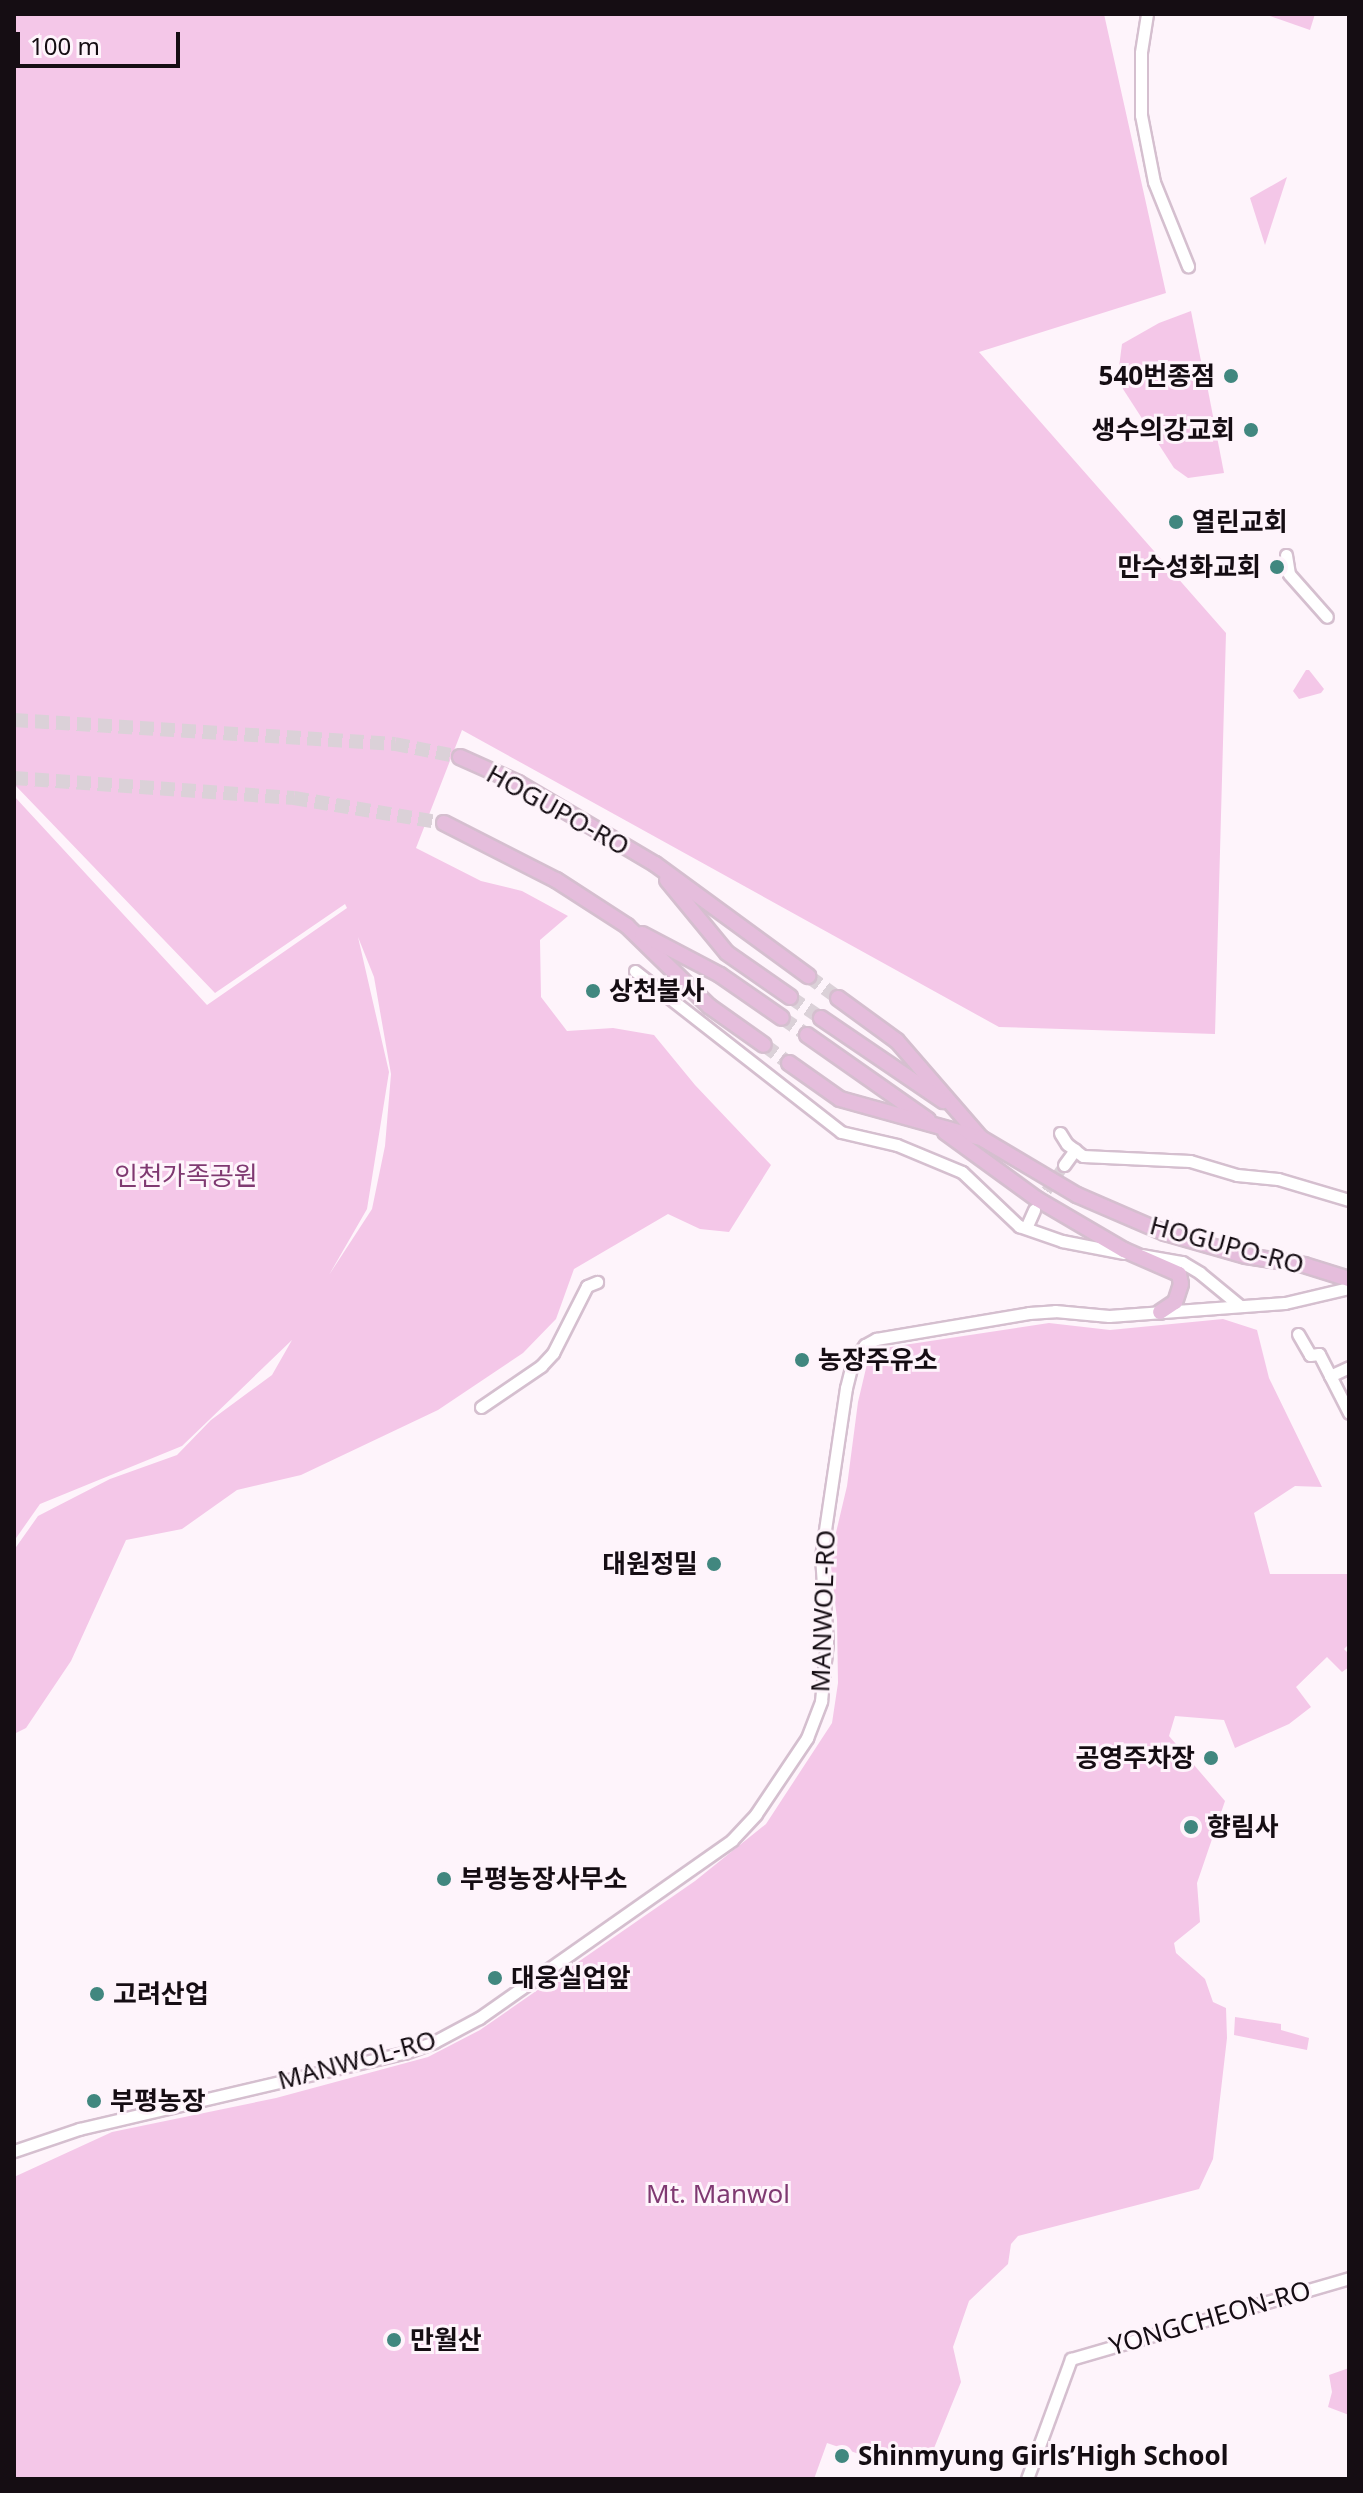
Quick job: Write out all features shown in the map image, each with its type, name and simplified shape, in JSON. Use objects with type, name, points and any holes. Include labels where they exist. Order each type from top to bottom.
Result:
[{"type":"main road","name":"HOGUPO-RO","points":[[460,757],[518,783],[655,864],[808,976]]},
{"type":"main road","points":[[444,823],[556,880],[627,926],[720,975],[782,1018]]},
{"type":"main road","name":"HOGUPO-RO","points":[[655,864],[727,953],[790,997]]},
{"type":"main road","points":[[627,926],[709,1006],[764,1045]]},
{"type":"main road","name":"HOGUPO-RO","points":[[838,998],[897,1041],[981,1138]]},
{"type":"main road","name":"HOGUPO-RO","points":[[821,1018],[960,1113]]},
{"type":"main road","name":"HOGUPO-RO","points":[[807,1035],[938,1127]]},
{"type":"main road","name":"HOGUPO-RO","points":[[789,1063],[840,1099],[981,1138],[1077,1195],[1165,1233],[1246,1256],[1304,1265],[1349,1279]]},
{"type":"main road","points":[[938,1127],[1037,1199],[1132,1254],[1166,1265],[1179,1274],[1181,1284],[1175,1302],[1160,1312]]},
{"type":"street","points":[[1147,14],[1141,53],[1141,115],[1154,182],[1188,266]]},
{"type":"street","points":[[1286,555],[1289,574],[1327,617]]},
{"type":"street","points":[[635,971],[841,1132],[897,1145],[962,1172],[1026,1228],[1062,1241],[1182,1262],[1240,1306]]},
{"type":"street","points":[[1060,1133],[1075,1150],[1098,1158],[1190,1161],[1237,1175],[1278,1179],[1349,1200]]},
{"type":"street","points":[[1064,1165],[1075,1150]]},
{"type":"street","points":[[1026,1228],[1034,1210]]},
{"type":"street","points":[[481,1407],[541,1366],[553,1353],[587,1286],[597,1282]]},
{"type":"street","name":"MANWOL-RO","points":[[14,2151],[79,2129],[404,2053],[434,2042],[479,2018],[732,1840],[756,1814],[807,1738],[821,1701],[827,1642],[821,1557],[846,1388],[852,1364],[860,1351],[876,1339],[1029,1313],[1055,1311],[1109,1316],[1285,1303],[1349,1288]]},
{"type":"street","points":[[1298,1334],[1310,1355],[1319,1354],[1349,1413]]},
{"type":"street","points":[[1330,1376],[1349,1367]]},
{"type":"street","name":"YONGCHEON-RO","points":[[1027,2479],[1071,2359],[1349,2278]]},
{"type":"green space","name":"인천가족공원","points":[[14,14],[1104,14],[1166,293],[979,352],[1226,633],[1215,1034],[999,1027],[462,730],[416,848],[481,881],[522,891],[568,916],[540,940],[541,997],[567,1031],[613,1028],[654,1035],[695,1085],[771,1165],[729,1232],[700,1229],[668,1214],[574,1269],[556,1319],[523,1353],[438,1410],[301,1475],[237,1490],[182,1529],[126,1540],[71,1661],[26,1728],[14,1734],[14,1550],[38,1516],[110,1479],[177,1455],[211,1420],[272,1375],[292,1340],[182,1446],[40,1504],[14,1541],[14,796],[207,1005],[347,908],[345,904],[215,993],[14,784]],"holes":[[[358,937],[374,977],[391,1074],[385,1146],[372,1209],[329,1275],[367,1209],[389,1072]]]},
{"type":"green space","points":[[1264,14],[1315,14],[1310,30]]},
{"type":"green space","points":[[1287,177],[1265,245],[1250,198]]},
{"type":"green space","points":[[1191,311],[1203,371],[1164,372],[1119,367],[1122,344],[1159,323]]},
{"type":"green space","points":[[1121,380],[1206,380],[1224,473],[1188,478],[1174,468],[1123,389]]},
{"type":"green space","points":[[1306,670],[1324,689],[1321,693],[1299,699],[1293,691]]},
{"type":"green space","name":"Mt. Manwol","points":[[1223,1319],[1257,1330],[1269,1378],[1322,1487],[1295,1486],[1254,1513],[1270,1574],[1349,1574],[1349,1644],[1344,1649],[1349,1654],[1349,1667],[1342,1672],[1327,1657],[1296,1687],[1311,1707],[1289,1724],[1235,1748],[1224,1720],[1175,1716],[1169,1736],[1225,1801],[1197,1883],[1200,1922],[1174,1943],[1176,1953],[1205,1979],[1213,2002],[1226,2008],[1227,2038],[1213,2159],[1199,2189],[1018,2236],[1011,2244],[1008,2264],[969,2301],[953,2347],[961,2382],[930,2458],[912,2456],[900,2468],[827,2443],[814,2479],[14,2479],[14,2177],[112,2132],[276,2098],[428,2057],[480,2030],[695,1881],[766,1824],[832,1723],[838,1683],[837,1619],[830,1558],[847,1486],[858,1402],[867,1364],[884,1348],[1049,1323],[1110,1330]]},
{"type":"green space","points":[[1235,2017],[1281,2024],[1281,2030],[1309,2038],[1307,2050],[1234,2035]]},
{"type":"green space","points":[[1349,2368],[1349,2415],[1328,2407],[1332,2392],[1329,2375]]},
{"type":"tunnel","points":[[14,720],[395,744],[460,757]]},
{"type":"tunnel","points":[[14,778],[294,798],[444,823]]},
{"type":"tunnel","points":[[808,976],[838,998]]},
{"type":"tunnel","points":[[790,997],[821,1018]]},
{"type":"tunnel","points":[[782,1018],[807,1035]]},
{"type":"tunnel","points":[[764,1045],[789,1063]]},
{"type":"tunnel","points":[[1037,1204],[1064,1165]]},
{"type":"place","name":"540번종점","points":[[1231,376]]},
{"type":"place","name":"생수의강교회","points":[[1251,430]]},
{"type":"place","name":"열린교회","points":[[1176,522]]},
{"type":"place","name":"만수성화교회","points":[[1277,567]]},
{"type":"place","name":"상천불사","points":[[593,991]]},
{"type":"place","name":"농장주유소","points":[[802,1360]]},
{"type":"place","name":"대원정밀","points":[[714,1564]]},
{"type":"place","name":"공영주차장","points":[[1211,1758]]},
{"type":"place","name":"향림사","points":[[1191,1827]]},
{"type":"place","name":"부평농장사무소","points":[[444,1879]]},
{"type":"place","name":"대웅실업앞","points":[[495,1978]]},
{"type":"place","name":"고려산업","points":[[97,1994]]},
{"type":"place","name":"부평농장","points":[[94,2101]]},
{"type":"place","name":"만월산","points":[[394,2340]]},
{"type":"place","name":"Shinmyung Girls’High School","points":[[842,2456]]}]
